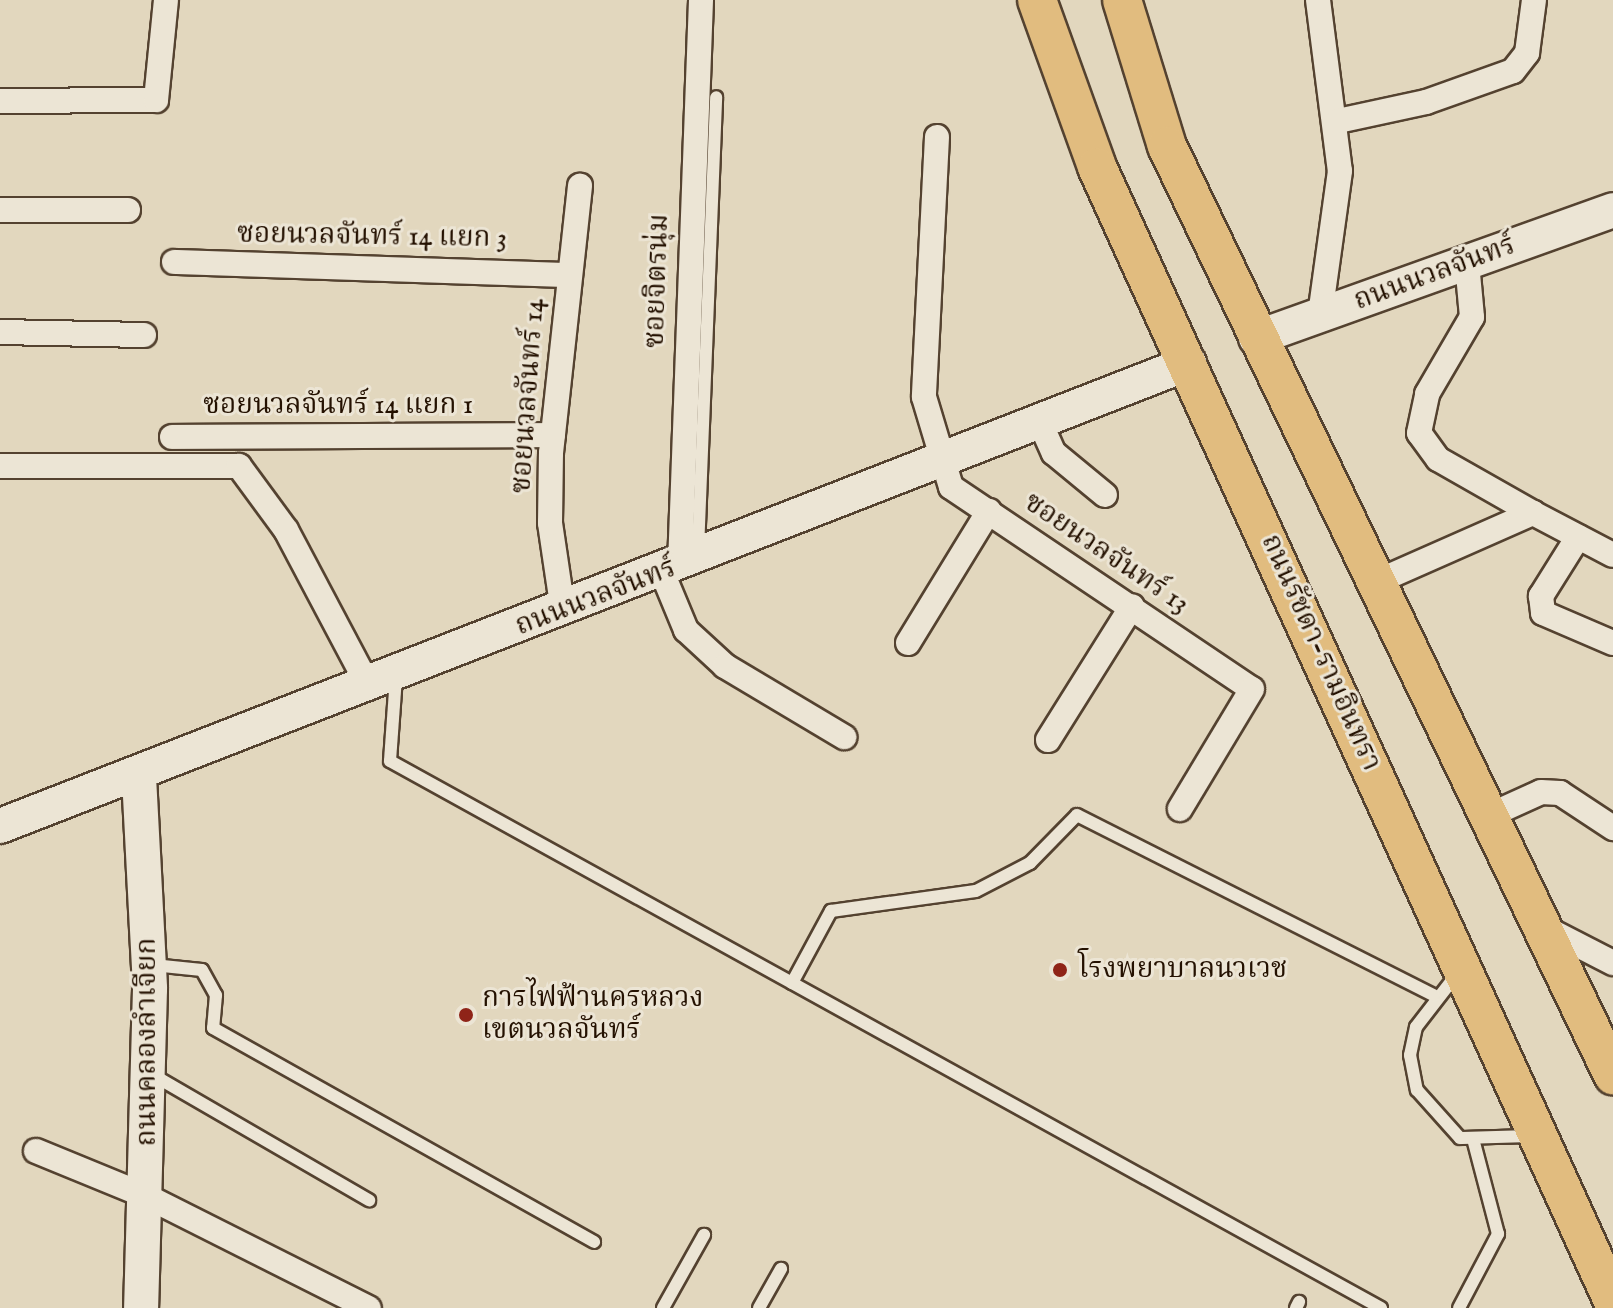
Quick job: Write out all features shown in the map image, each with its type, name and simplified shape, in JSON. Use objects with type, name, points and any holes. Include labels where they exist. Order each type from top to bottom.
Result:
[{"type":"main road","name":"ถนนรัชดา-รามอินทรา","points":[[1037,0],[1097,167],[1189,363],[1463,968],[1535,1135],[1613,1301]]},
{"type":"main road","points":[[1122,0],[1167,146],[1256,338],[1613,1075]]},
{"type":"main road","name":"ถนนนวลจันทร์","points":[[1256,338],[1613,210]]},
{"type":"main road","name":"ถนนนวลจันทร์","points":[[0,826],[139,777],[680,565],[940,458],[1189,363]]},
{"type":"main road","name":"ถนนคลองลำเจียก","points":[[139,777],[150,965],[148,1197],[141,1308]]},
{"type":"street","points":[[0,101],[156,100],[166,0]]},
{"type":"street","name":"ซอยจิตรนุ่ม","points":[[680,565],[701,0]]},
{"type":"street","points":[[1318,0],[1338,121],[1339,180],[1320,316]]},
{"type":"street","points":[[1338,121],[1426,102],[1513,71],[1527,53],[1534,0]]},
{"type":"street","name":"ซอยนวลจันทร์ 13","points":[[937,137],[924,397],[951,487],[1252,689],[1180,809]]},
{"type":"street","name":"ซอยนวลจันทร์ 14","points":[[563,611],[550,523],[553,435],[580,186]]},
{"type":"street","points":[[0,210],[128,210]]},
{"type":"street","name":"ซอยนวลจันทร์ 14 แยก 3","points":[[174,262],[568,275]]},
{"type":"street","points":[[1467,263],[1472,317],[1427,394],[1419,433],[1438,459],[1613,555]]},
{"type":"street","points":[[0,332],[144,335]]},
{"type":"street","points":[[1039,420],[1054,453],[1105,495]]},
{"type":"street","name":"ซอยนวลจันทร์ 14 แยก 1","points":[[172,437],[553,435]]},
{"type":"street","points":[[0,466],[239,466],[286,530],[382,682]]},
{"type":"street","points":[[908,643],[989,511]]},
{"type":"street","points":[[1374,583],[1533,513]]},
{"type":"street","points":[[1578,537],[1541,596],[1543,613],[1613,643]]},
{"type":"street","points":[[680,565],[696,639],[725,666],[844,737]]},
{"type":"street","points":[[1048,740],[1132,606]]},
{"type":"street","points":[[1486,817],[1541,792],[1560,793],[1613,828]]},
{"type":"street","points":[[1538,925],[1613,963]]},
{"type":"street","points":[[36,1151],[148,1197],[369,1308]]},
{"type":"lane","points":[[680,565],[716,97]]},
{"type":"lane","points":[[382,682],[390,761],[1381,1308]]},
{"type":"lane","points":[[792,983],[831,911],[976,891],[1030,863],[1077,815],[1434,995]]},
{"type":"lane","points":[[150,965],[202,970],[216,995],[213,1028],[594,1242]]},
{"type":"lane","points":[[1463,968],[1434,995],[1410,1055],[1417,1090],[1433,1114],[1473,1139],[1535,1135]]},
{"type":"lane","points":[[150,1073],[369,1200]]},
{"type":"lane","points":[[1459,1308],[1498,1234],[1473,1139]]},
{"type":"lane","points":[[663,1308],[704,1235]]},
{"type":"lane","points":[[759,1308],[781,1269]]},
{"type":"place","name":"โรงพยาบาลนวเวช","points":[[1060,970]]},
{"type":"place","name":"การไฟฟ้านครหลวง เขตนวลจันทร์","points":[[466,1015]]}]
